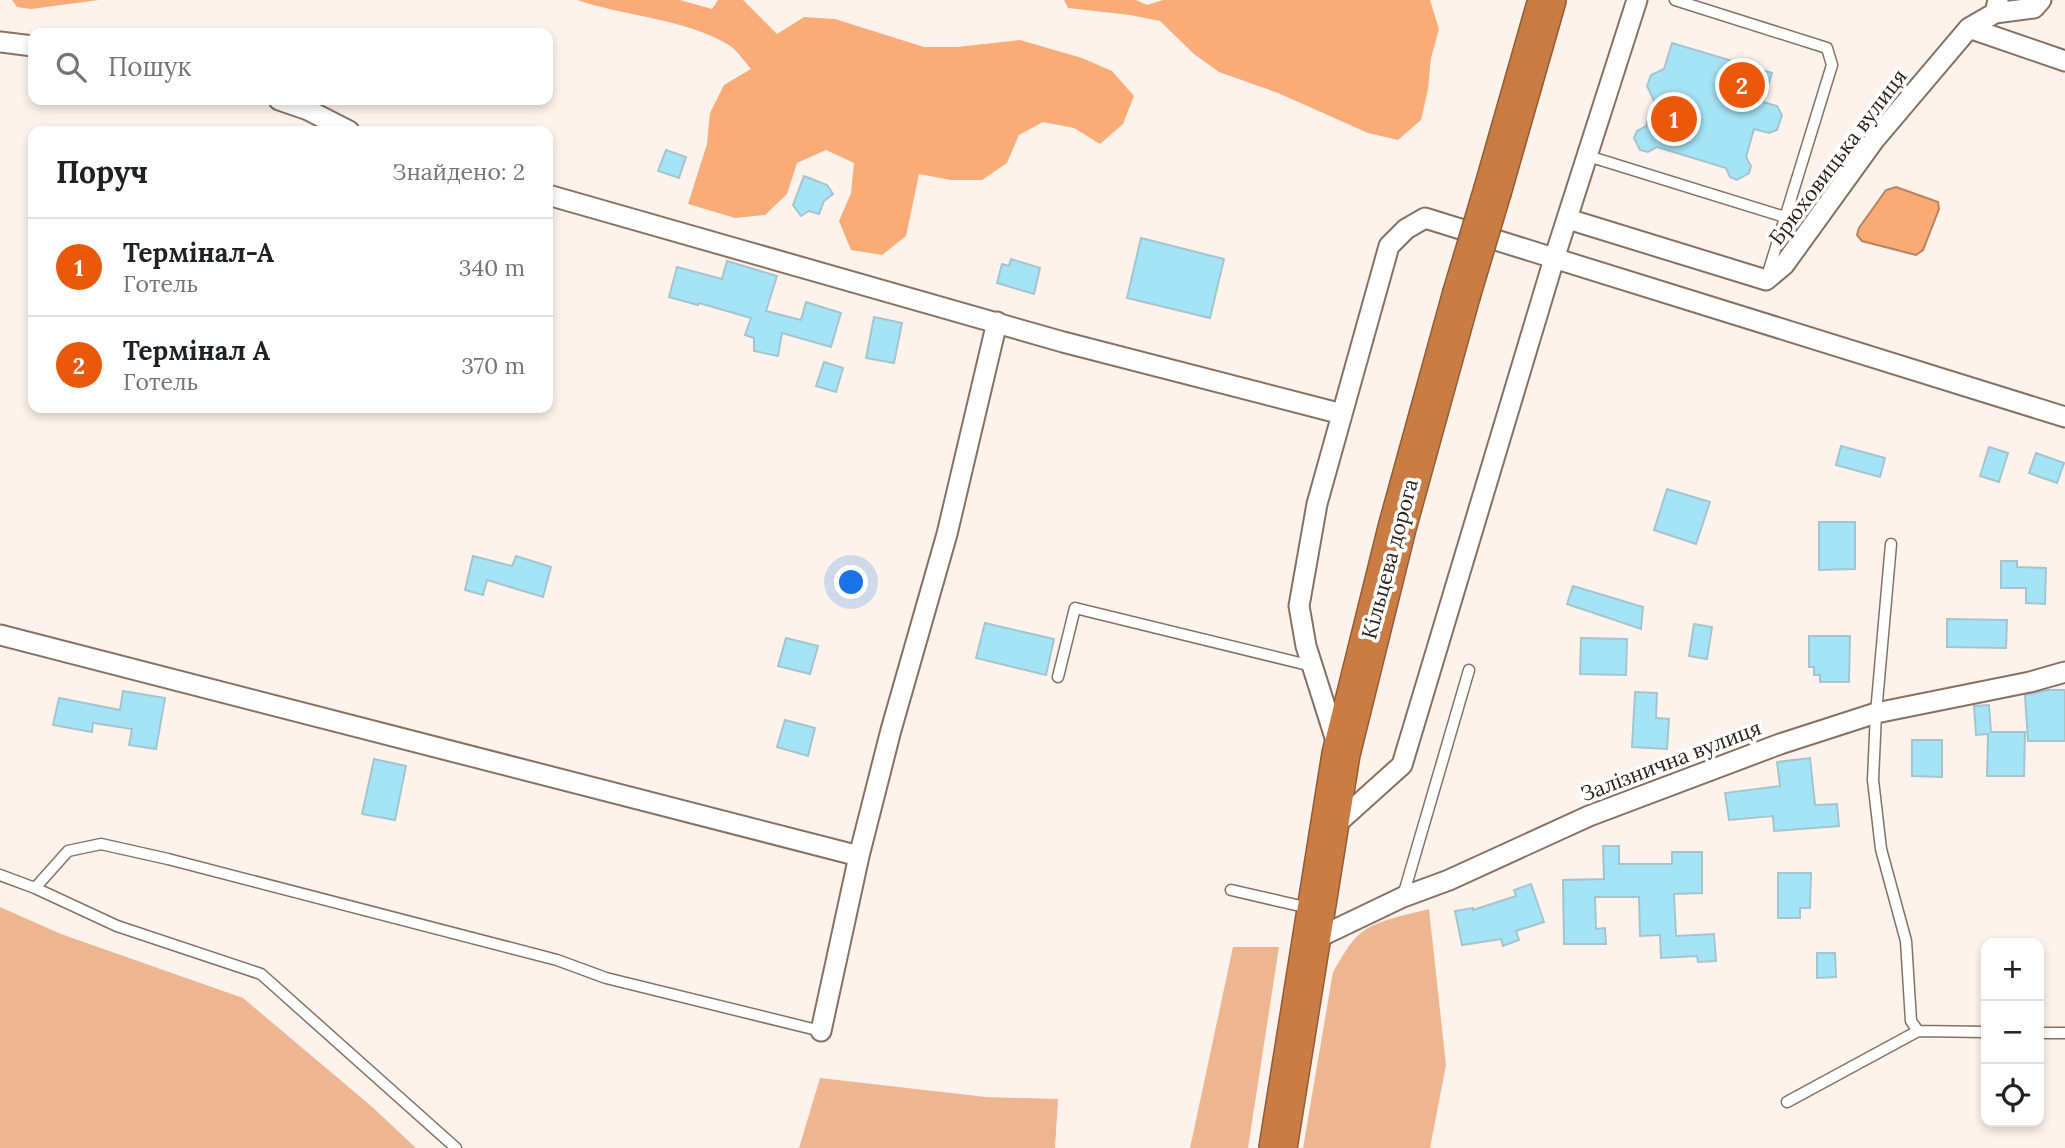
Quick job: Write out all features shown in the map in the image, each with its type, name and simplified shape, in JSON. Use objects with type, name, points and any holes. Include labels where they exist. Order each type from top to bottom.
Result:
[{"type":"highway","name":"Кільцева дорога","points":[[1278,1142],[1341,754],[1394,541],[1461,296],[1547,0]]},
{"type":"street","points":[[1327,833],[1402,765],[1554,260],[1637,0]]},
{"type":"street","points":[[1997,6],[2035,8],[2041,0]]},
{"type":"street","name":"Брюховицька вулиця","points":[[1766,280],[1784,265],[1875,139],[1969,29],[1997,6]]},
{"type":"street","points":[[1969,29],[2065,61]]},
{"type":"street","points":[[0,42],[28,45]]},
{"type":"street","points":[[294,105],[339,126]]},
{"type":"street","points":[[553,196],[998,322],[1342,414]]},
{"type":"street","points":[[1341,754],[1306,646],[1299,606],[1317,504],[1390,246],[1406,229],[1425,218],[2065,417]]},
{"type":"street","points":[[1568,219],[1766,280]]},
{"type":"street","points":[[821,1031],[859,856],[891,730],[947,534],[998,322]]},
{"type":"street","points":[[0,635],[859,856]]},
{"type":"street","name":"Залізнична вулиця","points":[[1312,926],[1449,880],[1589,816],[1780,744],[1876,713],[2031,682],[2065,672]]},
{"type":"lane","points":[[1675,0],[1827,48],[1832,65],[1766,280]]},
{"type":"lane","points":[[1588,156],[1785,217]]},
{"type":"lane","points":[[1891,544],[1876,713],[1873,780],[1881,849],[1906,941],[1911,1021],[1918,1031]]},
{"type":"lane","points":[[1058,677],[1076,608],[1312,666]]},
{"type":"lane","points":[[1403,897],[1469,670]]},
{"type":"lane","points":[[35,888],[68,851],[101,844],[181,862],[557,960],[606,978],[821,1031]]},
{"type":"lane","points":[[0,875],[117,926],[261,974],[456,1148]]},
{"type":"lane","points":[[1231,890],[1312,926]]},
{"type":"lane","points":[[1787,1101],[1918,1031],[1981,1032]]},
{"type":"lane","points":[[2044,1033],[2065,1033]]},
{"type":"shaded area","points":[[12,0],[99,0],[31,9],[17,7]]},
{"type":"shaded area","points":[[577,0],[680,0],[712,9],[718,0],[743,0],[777,34],[804,17],[835,19],[924,47],[957,47],[1020,40],[1082,58],[1112,71],[1134,96],[1123,124],[1100,144],[1074,128],[1043,122],[1019,135],[1007,163],[982,180],[951,180],[919,174],[906,236],[882,255],[851,250],[839,221],[851,193],[854,163],[826,150],[797,163],[787,194],[765,215],[735,218],[688,204],[707,144],[710,113],[724,85],[751,69],[732,47],[712,36],[694,29]]},
{"type":"shaded area","points":[[1064,0],[1136,0],[1147,5],[1163,0],[1430,0],[1439,29],[1431,58],[1421,120],[1398,140],[1368,133],[1278,93],[1219,72],[1194,54],[1160,21],[1068,8]]},
{"type":"shaded area","points":[[1896,187],[1938,202],[1939,209],[1923,250],[1916,255],[1862,241],[1857,235],[1859,228],[1886,190]]},
{"type":"shaded area","points":[[0,907],[61,934],[243,998],[370,1105],[416,1148],[0,1148]]},
{"type":"shaded area","points":[[1429,909],[1446,1065],[1430,1148],[1303,1148],[1333,972],[1353,941],[1368,928]]},
{"type":"shaded area","points":[[1233,947],[1279,947],[1248,1148],[1190,1148]]},
{"type":"shaded area","points":[[820,1078],[986,1097],[1058,1099],[1055,1148],[799,1148]]},
{"type":"building","points":[[1672,43],[1772,73],[1763,102],[1777,106],[1782,115],[1777,130],[1769,133],[1754,129],[1746,157],[1751,166],[1749,173],[1737,180],[1730,177],[1726,168],[1657,147],[1648,152],[1640,150],[1634,138],[1637,131],[1646,126],[1654,101],[1647,86],[1651,75],[1664,69]]},
{"type":"building","points":[[666,150],[686,157],[679,178],[658,171]]},
{"type":"building","points":[[804,176],[827,185],[833,194],[824,201],[819,214],[809,211],[801,216],[793,205]]},
{"type":"building","points":[[1141,238],[1224,259],[1210,318],[1127,298]]},
{"type":"building","points":[[1011,259],[1040,268],[1034,294],[997,283],[1002,264],[1009,266]]},
{"type":"building","points":[[727,261],[777,276],[766,311],[801,320],[806,302],[841,313],[831,347],[782,333],[778,356],[754,351],[754,338],[745,335],[751,318],[669,297],[677,267],[722,279]]},
{"type":"building","points":[[874,317],[902,323],[894,363],[866,358]]},
{"type":"building","points":[[824,362],[843,368],[836,392],[816,386]]},
{"type":"building","points":[[1841,446],[1885,458],[1880,477],[1836,465]]},
{"type":"building","points":[[1989,447],[2008,453],[1999,482],[1980,476]]},
{"type":"building","points":[[2036,453],[2064,463],[2057,483],[2029,473]]},
{"type":"building","points":[[1667,489],[1710,502],[1696,544],[1654,530]]},
{"type":"building","points":[[1819,522],[1855,522],[1855,569],[1819,570]]},
{"type":"building","points":[[473,556],[512,566],[516,556],[551,567],[543,597],[487,580],[483,595],[465,590]]},
{"type":"building","points":[[2001,561],[2017,561],[2017,567],[2046,568],[2045,604],[2026,603],[2026,588],[2001,588]]},
{"type":"building","points":[[1573,586],[1643,607],[1641,629],[1567,604]]},
{"type":"building","points":[[1947,619],[2007,620],[2006,648],[1947,647]]},
{"type":"building","points":[[985,623],[1054,639],[1046,675],[976,658]]},
{"type":"building","points":[[1694,624],[1712,627],[1707,659],[1689,656]]},
{"type":"building","points":[[1809,636],[1850,636],[1849,682],[1820,682],[1820,675],[1814,675],[1814,667],[1809,667]]},
{"type":"building","points":[[786,638],[818,646],[810,674],[778,666]]},
{"type":"building","points":[[1581,638],[1627,639],[1626,675],[1580,674]]},
{"type":"building","points":[[2048,690],[2065,690],[2065,741],[2028,741],[2025,695]]},
{"type":"building","points":[[123,691],[165,698],[156,749],[129,745],[132,729],[93,723],[92,732],[53,725],[59,698],[120,710]]},
{"type":"building","points":[[1635,692],[1657,693],[1656,718],[1669,719],[1667,749],[1632,747]]},
{"type":"building","points":[[1989,705],[1991,732],[2025,732],[2024,776],[1987,776],[1988,734],[1976,735],[1974,706]]},
{"type":"building","points":[[785,720],[815,728],[808,756],[777,747]]},
{"type":"building","points":[[1912,740],[1942,740],[1942,777],[1912,776]]},
{"type":"building","points":[[1810,758],[1815,805],[1837,804],[1839,826],[1774,831],[1773,816],[1729,820],[1725,793],[1780,786],[1777,762]]},
{"type":"building","points":[[374,759],[406,766],[395,820],[362,814]]},
{"type":"building","points":[[1603,846],[1619,846],[1619,864],[1672,864],[1672,852],[1702,852],[1702,893],[1674,894],[1676,936],[1714,934],[1716,961],[1698,962],[1697,956],[1661,958],[1660,935],[1640,936],[1639,897],[1595,897],[1596,929],[1605,928],[1606,944],[1564,944],[1563,880],[1604,879]]},
{"type":"building","points":[[1778,873],[1811,873],[1810,908],[1800,908],[1800,918],[1778,918]]},
{"type":"building","points":[[1531,884],[1544,922],[1516,931],[1519,940],[1503,946],[1501,939],[1462,945],[1455,911],[1473,910],[1516,896],[1514,890]]},
{"type":"building","points":[[1817,953],[1835,953],[1836,977],[1817,978]]},
{"type":"place","name":"Термінал А","points":[[1742,85]]},
{"type":"place","name":"Термінал-А","points":[[1674,119]]}]
